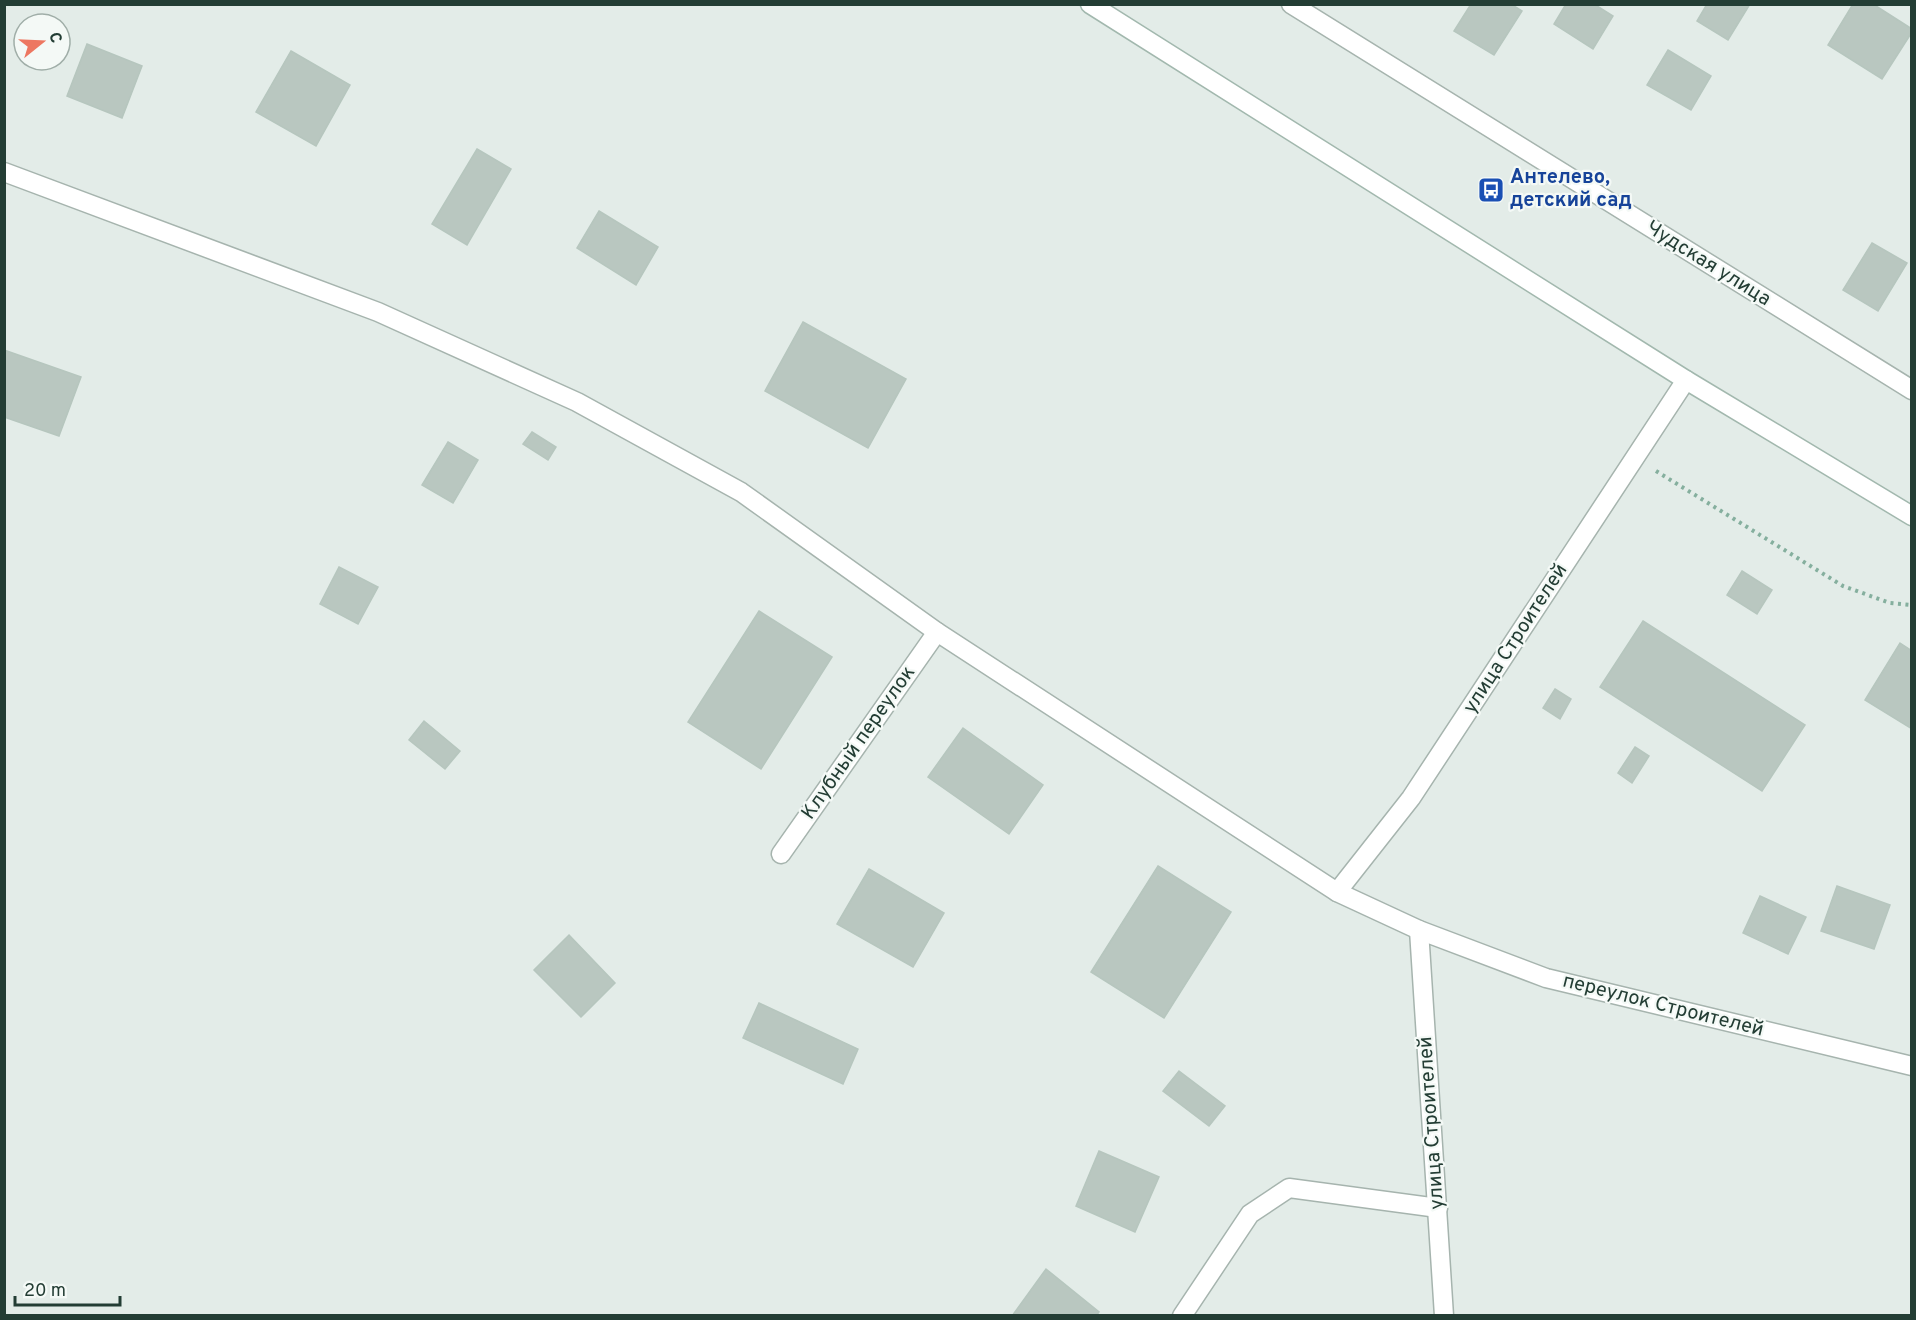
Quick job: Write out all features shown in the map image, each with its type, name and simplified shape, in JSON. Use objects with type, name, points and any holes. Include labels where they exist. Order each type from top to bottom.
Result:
[{"type":"street","points":[[1090,4],[1686,380],[1911,516]]},
{"type":"street","name":"Чудская улица","points":[[1291,4],[1911,390]]},
{"type":"street","name":"переулок Строителей","points":[[4,172],[378,312],[577,402],[741,492],[937,632],[1337,892],[1419,930],[1546,978],[1911,1066]]},
{"type":"street","name":"улица Строителей","points":[[1337,892],[1412,798],[1686,380]]},
{"type":"street","name":"Клубный переулок","points":[[781,854],[937,632]]},
{"type":"street","name":"улица Строителей","points":[[1419,930],[1444,1316]]},
{"type":"street","points":[[1182,1316],[1250,1214],[1289,1188],[1438,1208]]},
{"type":"path","points":[[1635,458],[1843,586],[1890,603],[1911,605]]},
{"type":"building","points":[[1471,4],[1511,4],[1522,11],[1494,55],[1454,31]]},
{"type":"building","points":[[1566,4],[1594,4],[1613,16],[1593,49],[1554,24]]},
{"type":"building","points":[[1707,4],[1750,4],[1728,40],[1697,21]]},
{"type":"building","points":[[1853,4],[1873,4],[1912,29],[1882,79],[1828,45]]},
{"type":"building","points":[[87,44],[142,66],[122,118],[67,96]]},
{"type":"building","points":[[1668,50],[1711,76],[1691,110],[1647,85]]},
{"type":"building","points":[[291,51],[350,85],[316,146],[256,112]]},
{"type":"building","points":[[477,149],[511,169],[467,245],[432,224]]},
{"type":"building","points":[[599,211],[658,247],[636,285],[577,248]]},
{"type":"building","points":[[1872,243],[1907,263],[1878,311],[1843,290]]},
{"type":"building","points":[[803,322],[906,379],[868,448],[765,391]]},
{"type":"building","points":[[4,350],[81,377],[59,436],[4,417]]},
{"type":"building","points":[[532,432],[556,447],[548,460],[523,444]]},
{"type":"building","points":[[448,442],[478,460],[453,503],[422,485]]},
{"type":"building","points":[[339,567],[378,587],[358,624],[320,604]]},
{"type":"building","points":[[1742,571],[1772,590],[1757,614],[1727,595]]},
{"type":"building","points":[[759,611],[832,657],[761,769],[688,722]]},
{"type":"building","points":[[1643,621],[1805,725],[1762,791],[1600,687]]},
{"type":"building","points":[[1900,643],[1912,651],[1912,729],[1865,700]]},
{"type":"building","points":[[1555,689],[1571,699],[1560,719],[1543,708]]},
{"type":"building","points":[[424,721],[460,751],[445,769],[409,740]]},
{"type":"building","points":[[963,728],[1043,785],[1009,834],[928,777]]},
{"type":"building","points":[[1635,747],[1649,756],[1632,783],[1618,773]]},
{"type":"building","points":[[1158,866],[1231,912],[1164,1018],[1091,972]]},
{"type":"building","points":[[869,869],[944,913],[913,967],[837,924]]},
{"type":"building","points":[[1837,886],[1890,905],[1874,949],[1821,931]]},
{"type":"building","points":[[1760,896],[1806,917],[1788,954],[1743,933]]},
{"type":"building","points":[[569,935],[615,983],[581,1017],[534,970]]},
{"type":"building","points":[[759,1003],[858,1049],[843,1084],[743,1038]]},
{"type":"building","points":[[1179,1071],[1225,1106],[1209,1126],[1163,1091]]},
{"type":"building","points":[[1099,1151],[1159,1177],[1135,1232],[1076,1206]]},
{"type":"building","points":[[1046,1269],[1099,1312],[1096,1316],[1012,1316]]},
{"type":"place","name":"Антелево, детский сад","points":[[1491,190]]}]
